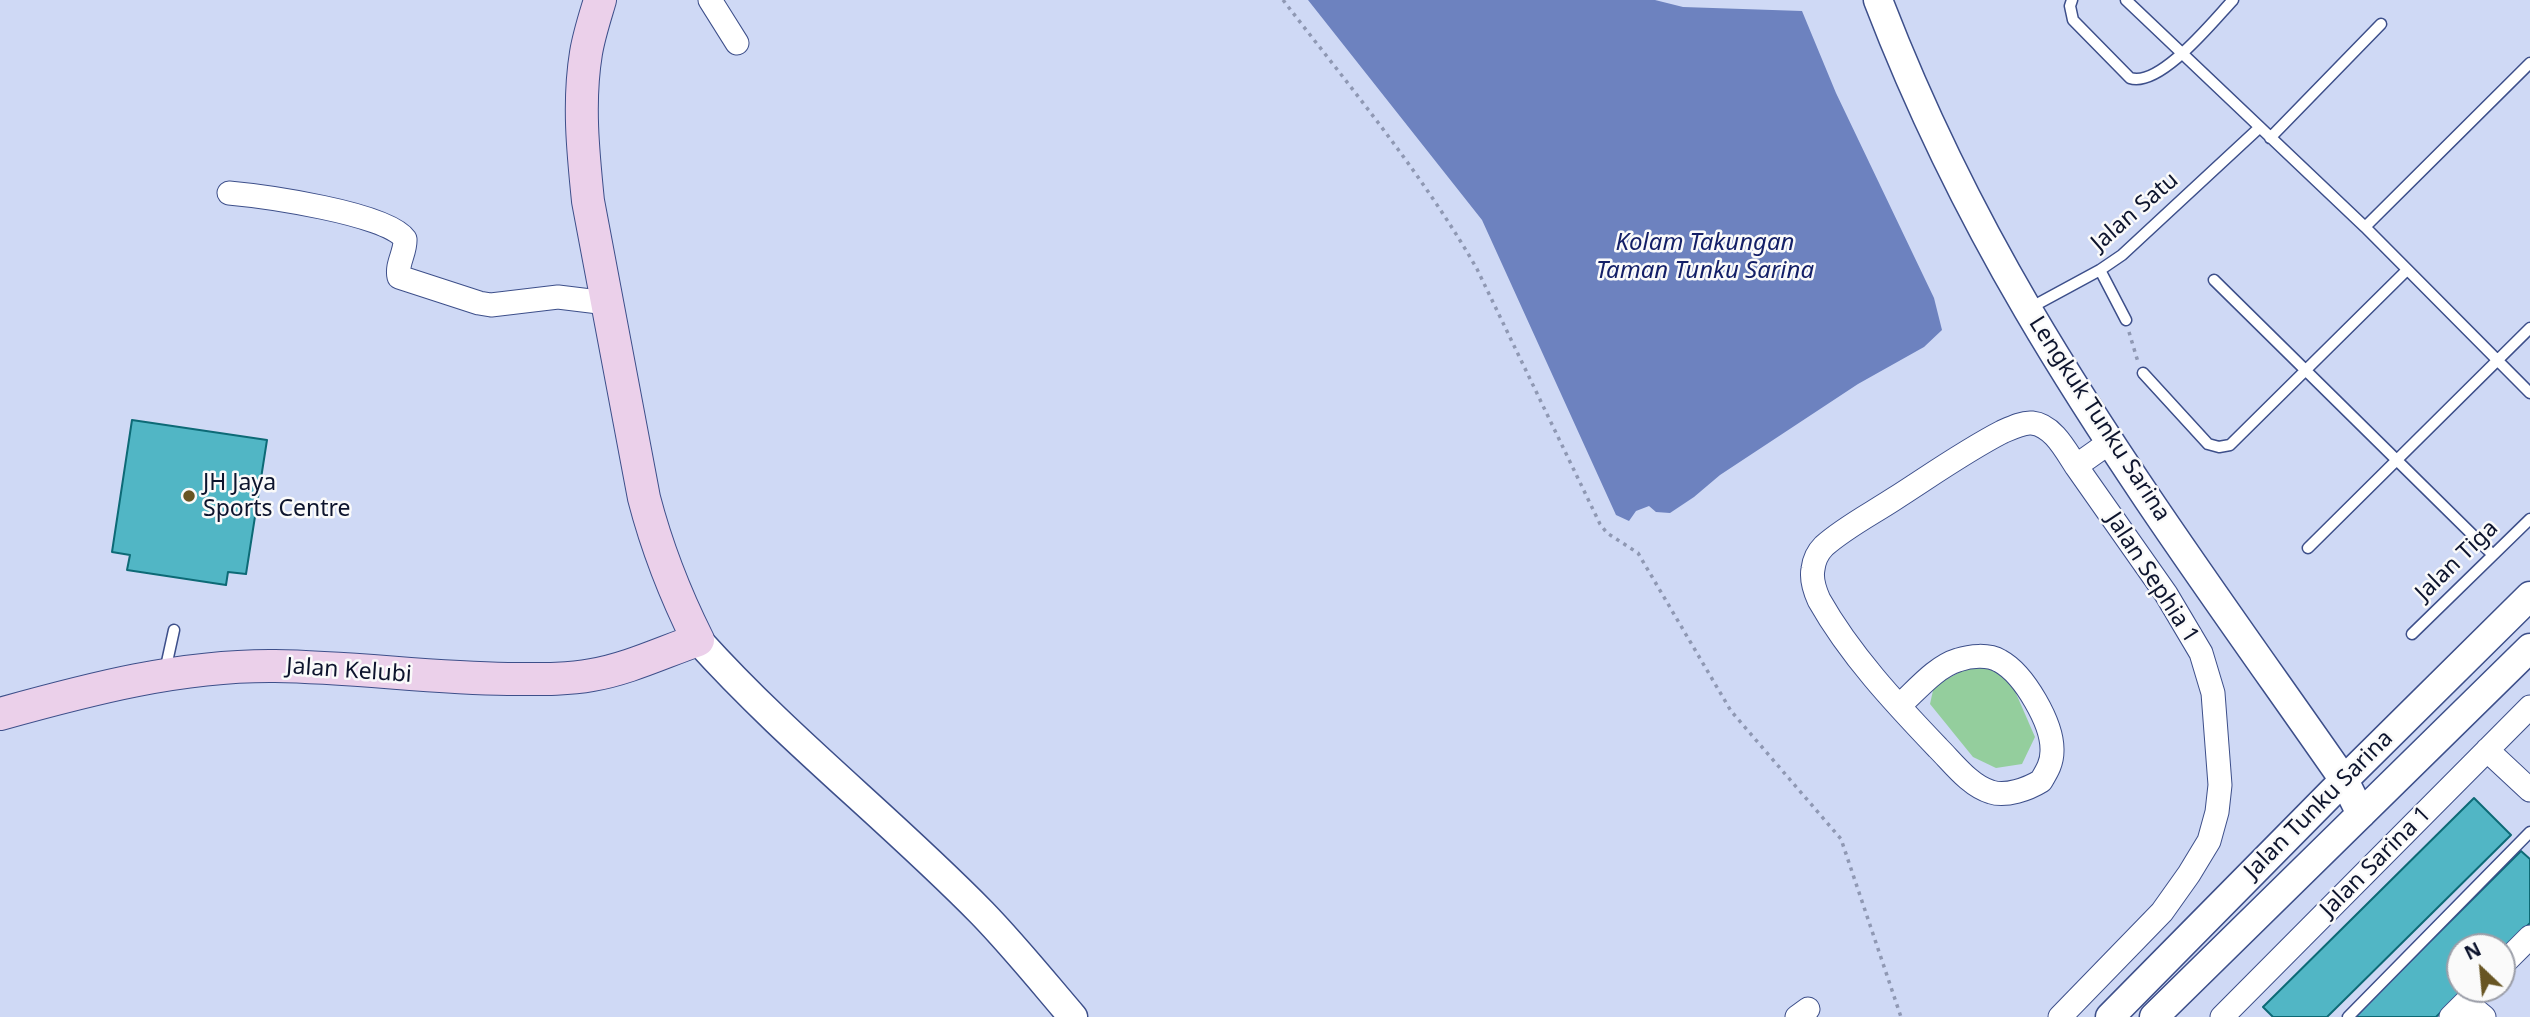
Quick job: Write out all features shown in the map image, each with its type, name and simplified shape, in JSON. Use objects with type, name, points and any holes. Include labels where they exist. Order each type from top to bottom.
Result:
[{"type":"main road","points":[[600,0],[586,51],[582,115],[587,201],[653,535],[698,640]]},
{"type":"main road","name":"Jalan Kelubi","points":[[0,714],[80,692],[164,675],[274,666],[477,678],[571,678],[623,667],[698,640]]},
{"type":"street","points":[[710,0],[737,43]]},
{"type":"street","name":"Lengkuk Tunku Sarina","points":[[1878,0],[1922,105],[1962,188],[2028,310],[2110,442],[2344,780],[2361,814]]},
{"type":"street","points":[[229,193],[301,202],[391,226],[405,239],[398,267],[399,277],[479,303],[504,304],[558,297],[607,303]]},
{"type":"street","name":"Jalan Sephia 1","points":[[1899,706],[1948,664],[1968,658],[1989,657],[1999,661],[2020,678],[2044,716],[2052,748],[2047,772],[2035,785],[2005,793],[1990,792],[1979,786],[1954,764],[1899,706],[1852,649],[1819,599],[1812,579],[1812,570],[1819,551],[1947,465],[2018,425],[2036,423],[2046,428],[2056,438],[2166,594],[2201,653],[2213,694],[2220,785],[2217,812],[2208,841],[2189,874],[2162,912],[2060,1017]]},
{"type":"street","points":[[2076,466],[2110,442]]},
{"type":"street","name":"Jalan Tunku Sarina","points":[[2110,1017],[2530,596]]},
{"type":"street","points":[[698,640],[774,720],[981,912],[1073,1017]]},
{"type":"street","name":"Jalan Tunku Sarina","points":[[2154,1017],[2530,648]]},
{"type":"street","name":"Jalan Sarina 1","points":[[2227,1015],[2530,707]]},
{"type":"street","points":[[2487,750],[2530,790]]},
{"type":"street","points":[[2516,951],[2530,937]]},
{"type":"street","points":[[2465,1003],[2484,1017]]},
{"type":"lane","points":[[2072,0],[2070,6],[2073,20],[2130,78],[2137,80],[2150,78],[2182,53],[2233,0]]},
{"type":"lane","points":[[2126,0],[2365,227],[2530,393]]},
{"type":"lane","points":[[2270,138],[2381,24]]},
{"type":"lane","points":[[2365,227],[2530,63]]},
{"type":"lane","name":"Jalan Satu","points":[[2028,310],[2100,270],[2132,246],[2259,128]]},
{"type":"lane","points":[[2100,270],[2126,320]]},
{"type":"lane","points":[[2143,373],[2208,444],[2219,447],[2230,445],[2407,270]]},
{"type":"lane","points":[[2214,280],[2493,555]]},
{"type":"lane","points":[[2308,548],[2530,328]]},
{"type":"lane","name":"Jalan Tiga","points":[[2412,634],[2530,519]]},
{"type":"lane","points":[[164,675],[174,630]]},
{"type":"lane","points":[[2348,1017],[2530,832]]},
{"type":"path","points":[[1283,0],[1395,146],[1461,241],[1600,524],[1608,533],[1638,553],[1731,711],[1842,839],[1901,1017]]},
{"type":"path","points":[[2126,320],[2143,373]]},
{"type":"green space","points":[[1982,660],[2008,675],[2035,737],[2022,764],[1996,768],[1973,757],[1930,704],[1934,686]]},
{"type":"water","name":"Kolam Takungan Taman Tunku Sarina","points":[[1308,0],[1655,0],[1683,7],[1802,11],[1836,93],[1934,298],[1942,330],[1924,347],[1858,384],[1720,475],[1670,513],[1656,512],[1649,506],[1636,511],[1629,521],[1616,515],[1482,220]]},
{"type":"building","name":"JH Jaya Sports Centre","points":[[132,420],[267,440],[246,574],[228,572],[226,585],[127,570],[130,555],[112,552]]},
{"type":"building","points":[[2474,798],[2511,835],[2327,1017],[2273,1017],[2263,1007]]},
{"type":"building","points":[[2521,851],[2530,859],[2530,923],[2516,937],[2516,933],[2446,933],[2446,1003],[2450,1003],[2436,1017],[2354,1017]]},
{"type":"place","name":"JH Jaya Sports Centre","points":[[189,496]]}]
